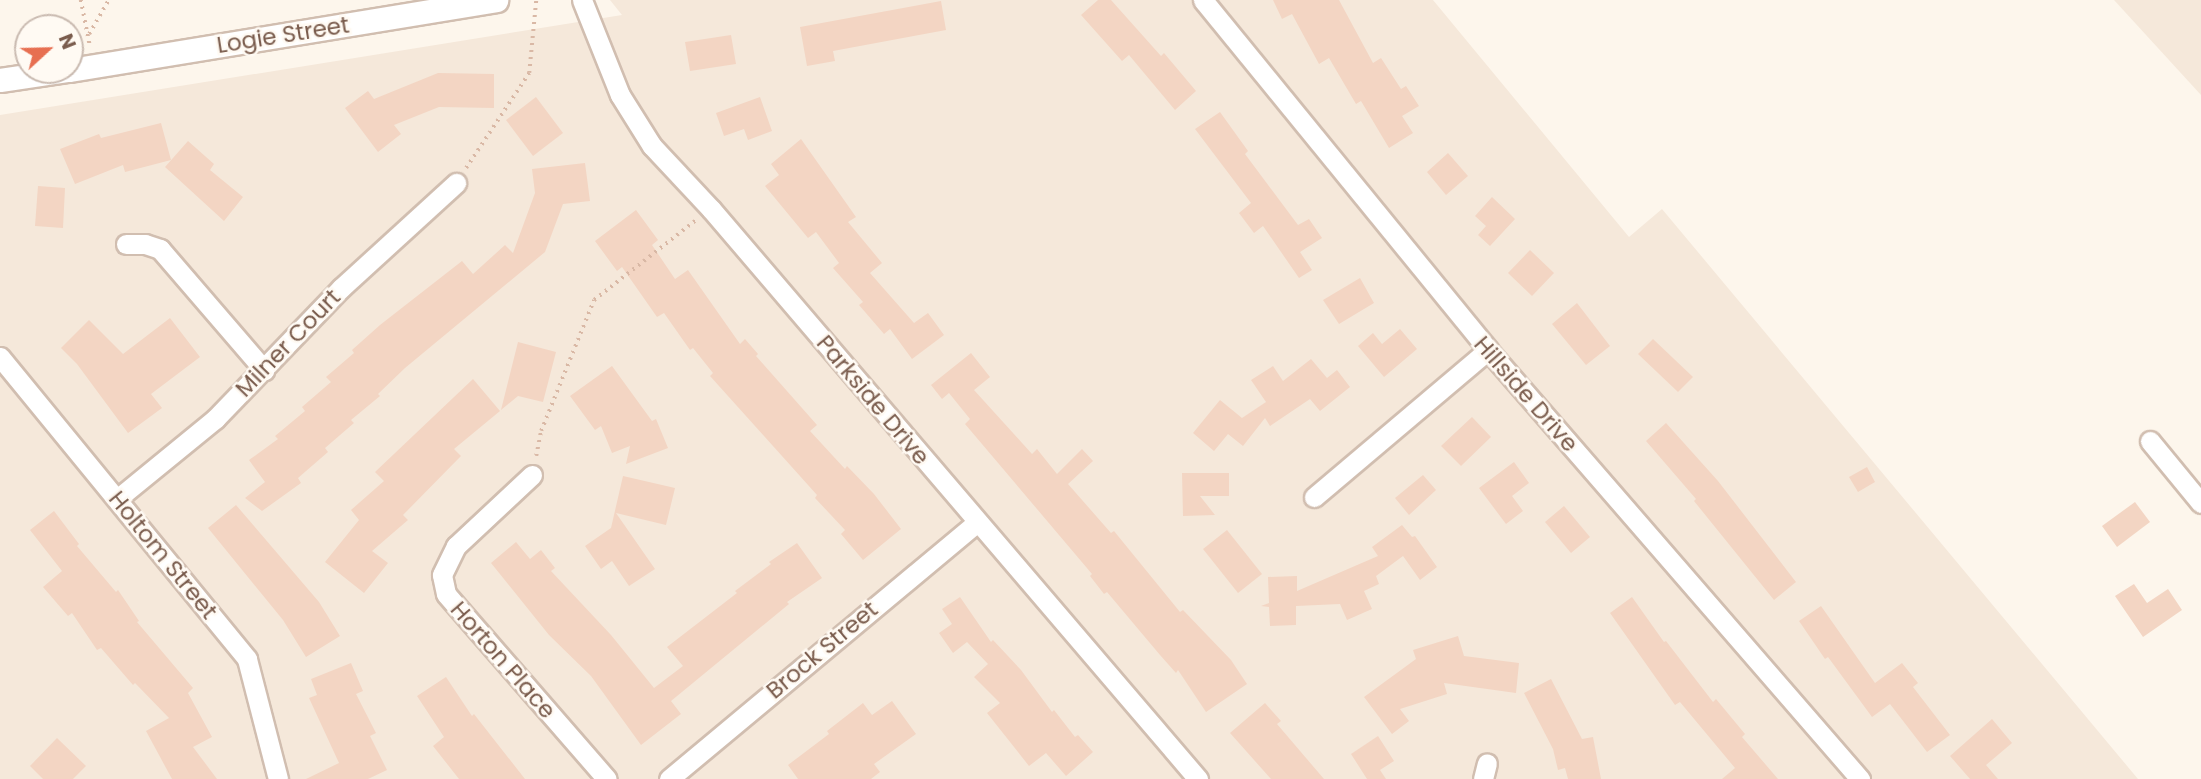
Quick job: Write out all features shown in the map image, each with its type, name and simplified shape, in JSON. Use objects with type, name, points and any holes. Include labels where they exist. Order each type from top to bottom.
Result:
[{"type":"street","name":"Logie Street","points":[[84,68],[496,0]]},
{"type":"street","name":"Parkside Drive","points":[[582,0],[620,95],[652,146],[710,209],[1198,779]]},
{"type":"street","name":"Hillside Drive","points":[[1203,0],[1488,350],[1860,779]]},
{"type":"street","name":"Milner Court","points":[[117,499],[215,419],[341,288],[456,183]]},
{"type":"street","points":[[126,244],[145,244],[160,249],[264,370]]},
{"type":"street","points":[[1314,497],[1488,350]]},
{"type":"street","name":"Holtom Street","points":[[0,357],[247,659],[278,779]]},
{"type":"street","points":[[2150,441],[2201,503]]},
{"type":"street","name":"Horton Place","points":[[532,475],[456,546],[442,575],[446,594],[607,779]]},
{"type":"street","name":"Brock Street","points":[[668,779],[977,522]]},
{"type":"path","points":[[81,0],[89,35],[109,0]]},
{"type":"path","points":[[456,183],[529,73],[536,0]]},
{"type":"path","points":[[532,475],[541,431],[594,300],[710,209]]},
{"type":"shaded area","points":[[610,0],[1433,0],[1629,237],[1662,209],[2138,779],[0,779],[0,115],[622,15]]},
{"type":"shaded area","points":[[2114,0],[2201,0],[2201,95]]},
{"type":"building","points":[[1098,0],[1111,0],[1161,56],[1164,53],[1196,91],[1175,110],[1129,55],[1122,61],[1081,15]]},
{"type":"building","points":[[1273,0],[1339,0],[1373,63],[1381,58],[1401,89],[1406,86],[1419,106],[1402,116],[1413,133],[1389,148],[1361,101],[1356,104],[1329,58],[1319,64],[1292,14],[1282,19]]},
{"type":"building","points":[[941,1],[946,30],[833,51],[835,61],[807,66],[800,27]]},
{"type":"building","points":[[731,35],[736,64],[690,71],[685,42]]},
{"type":"building","points":[[438,73],[494,74],[494,108],[439,107],[394,125],[401,134],[378,152],[345,108],[368,91],[374,99]]},
{"type":"building","points":[[536,97],[563,133],[533,156],[506,120]]},
{"type":"building","points":[[760,97],[772,131],[748,140],[744,129],[724,136],[716,113]]},
{"type":"building","points":[[1220,112],[1248,151],[1245,154],[1298,225],[1309,219],[1322,238],[1300,252],[1312,270],[1299,278],[1263,226],[1254,233],[1239,213],[1251,203],[1195,129]]},
{"type":"building","points":[[161,123],[171,160],[125,172],[123,165],[75,184],[60,149],[99,134],[101,138]]},
{"type":"building","points":[[801,139],[856,217],[848,222],[882,263],[870,273],[914,323],[928,313],[944,335],[912,359],[890,329],[884,334],[859,305],[863,302],[833,268],[839,263],[816,232],[808,238],[765,186],[779,175],[771,164]]},
{"type":"building","points":[[188,141],[214,164],[210,170],[243,197],[224,221],[165,167]]},
{"type":"building","points":[[1448,153],[1468,176],[1446,195],[1427,172]]},
{"type":"building","points":[[585,163],[590,201],[563,204],[545,252],[405,368],[378,394],[380,396],[351,420],[354,423],[325,448],[328,452],[298,478],[301,483],[262,511],[245,498],[265,482],[249,460],[278,439],[275,436],[305,411],[302,407],[331,382],[326,377],[354,353],[352,350],[462,261],[473,274],[505,245],[513,253],[535,193],[532,169]]},
{"type":"building","points":[[38,186],[65,188],[63,228],[35,226]]},
{"type":"building","points":[[1492,197],[1515,219],[1490,246],[1478,235],[1486,226],[1475,216]]},
{"type":"building","points":[[636,210],[658,240],[652,245],[675,279],[688,270],[740,344],[745,339],[758,354],[756,356],[817,425],[810,431],[845,469],[847,466],[874,494],[901,529],[863,560],[841,534],[845,530],[815,498],[817,495],[710,376],[713,373],[693,348],[690,350],[664,313],[657,317],[622,267],[617,271],[595,241]]},
{"type":"building","points":[[1530,250],[1554,273],[1532,296],[1508,273]]},
{"type":"building","points":[[1360,278],[1374,303],[1339,324],[1323,300]]},
{"type":"building","points":[[1577,303],[1610,346],[1586,365],[1552,324]]},
{"type":"building","points":[[170,318],[200,357],[151,394],[162,408],[128,433],[77,364],[61,348],[89,320],[123,354]]},
{"type":"building","points":[[1400,329],[1417,349],[1384,377],[1358,346],[1373,333],[1382,344]]},
{"type":"building","points":[[1653,339],[1693,377],[1678,392],[1638,354]]},
{"type":"building","points":[[518,342],[556,352],[543,402],[518,396],[501,410]]},
{"type":"building","points":[[971,353],[990,377],[974,390],[1032,454],[1037,449],[1057,474],[1082,449],[1093,461],[1068,484],[1111,533],[1114,531],[1180,612],[1183,610],[1231,660],[1247,684],[1206,712],[1178,670],[1176,673],[1107,592],[1104,594],[1090,576],[1092,574],[965,424],[970,419],[949,393],[942,399],[931,385]]},
{"type":"building","points":[[1311,359],[1327,378],[1337,370],[1350,387],[1320,411],[1310,399],[1270,426],[1265,418],[1243,446],[1228,434],[1214,451],[1193,433],[1220,400],[1242,418],[1266,402],[1251,380],[1273,366],[1283,381]]},
{"type":"building","points":[[612,366],[652,421],[656,419],[668,448],[626,464],[630,446],[612,453],[601,426],[595,430],[570,396]]},
{"type":"building","points":[[473,379],[500,411],[454,449],[461,456],[403,515],[408,520],[372,551],[388,563],[364,593],[325,562],[359,520],[351,510],[384,481],[375,472]]},
{"type":"building","points":[[1472,417],[1491,437],[1461,466],[1441,446]]},
{"type":"building","points":[[1666,423],[1718,481],[1796,582],[1774,600],[1694,501],[1696,499],[1646,441]]},
{"type":"building","points":[[1514,462],[1529,483],[1512,496],[1523,511],[1506,524],[1479,488]]},
{"type":"building","points":[[1867,467],[1875,482],[1858,492],[1849,477]]},
{"type":"building","points":[[1182,473],[1229,473],[1229,496],[1200,496],[1215,515],[1183,516]]},
{"type":"building","points":[[1423,475],[1436,490],[1409,515],[1395,498]]},
{"type":"building","points":[[623,476],[675,488],[666,525],[616,513],[655,569],[629,586],[612,561],[601,569],[585,546],[611,528]]},
{"type":"building","points":[[2135,502],[2150,522],[2117,547],[2102,526]]},
{"type":"building","points":[[236,505],[319,602],[340,636],[306,657],[283,620],[208,528]]},
{"type":"building","points":[[1564,506],[1590,537],[1571,553],[1545,522]]},
{"type":"building","points":[[54,511],[79,544],[77,546],[116,592],[118,590],[139,621],[137,622],[193,688],[188,693],[212,737],[193,747],[217,779],[172,779],[146,731],[169,718],[135,683],[133,685],[101,648],[97,650],[72,613],[68,616],[43,587],[62,571],[30,530]]},
{"type":"building","points":[[1402,525],[1412,537],[1415,536],[1437,567],[1420,580],[1403,556],[1376,576],[1379,584],[1364,591],[1372,609],[1347,620],[1340,604],[1296,606],[1296,625],[1270,626],[1269,607],[1261,606],[1269,603],[1268,577],[1297,576],[1297,591],[1378,556],[1372,547]]},
{"type":"building","points":[[1227,530],[1262,574],[1238,593],[1203,549]]},
{"type":"building","points":[[516,542],[530,559],[541,550],[555,568],[551,571],[611,635],[654,688],[683,666],[667,647],[737,593],[735,591],[771,564],[769,562],[797,543],[822,578],[787,602],[789,604],[671,701],[681,714],[641,745],[591,676],[549,635],[491,563]]},
{"type":"building","points":[[2134,584],[2147,603],[2168,589],[2182,610],[2143,637],[2115,596]]},
{"type":"building","points":[[960,597],[991,642],[993,640],[1021,670],[1052,712],[1054,710],[1075,737],[1078,735],[1093,752],[1066,776],[1046,753],[1029,766],[987,713],[1000,703],[974,677],[988,664],[967,642],[953,653],[939,633],[952,624],[942,609]]},
{"type":"building","points":[[1632,597],[1664,642],[1666,641],[1713,702],[1716,699],[1745,734],[1742,737],[1778,779],[1722,779],[1735,768],[1680,702],[1675,705],[1610,613]]},
{"type":"building","points":[[1821,606],[1875,683],[1902,663],[1918,683],[1913,687],[1950,735],[1927,752],[1890,704],[1872,717],[1828,657],[1825,659],[1799,621]]},
{"type":"building","points":[[1458,636],[1464,656],[1519,663],[1516,693],[1444,683],[1447,694],[1400,709],[1409,721],[1392,734],[1364,697],[1416,659],[1413,650]]},
{"type":"building","points":[[351,663],[363,691],[356,694],[376,733],[370,736],[387,770],[368,779],[306,779],[339,763],[309,698],[317,695],[311,679]]},
{"type":"building","points":[[446,677],[472,716],[474,714],[525,779],[459,779],[433,746],[444,737],[417,696]]},
{"type":"building","points":[[1551,679],[1582,739],[1593,737],[1601,779],[1568,779],[1565,768],[1558,770],[1553,749],[1524,693]]},
{"type":"building","points":[[892,701],[916,734],[874,764],[880,772],[871,779],[798,779],[788,765],[829,734],[827,731],[863,703],[872,715]]},
{"type":"building","points":[[1265,703],[1281,721],[1277,724],[1324,779],[1271,779],[1230,733]]},
{"type":"building","points":[[1992,719],[2012,743],[1986,765],[1998,779],[1970,779],[1950,756]]},
{"type":"building","points":[[1378,736],[1394,761],[1380,770],[1386,779],[1367,779],[1351,754]]},
{"type":"building","points":[[57,738],[86,766],[73,779],[43,779],[30,766]]}]
